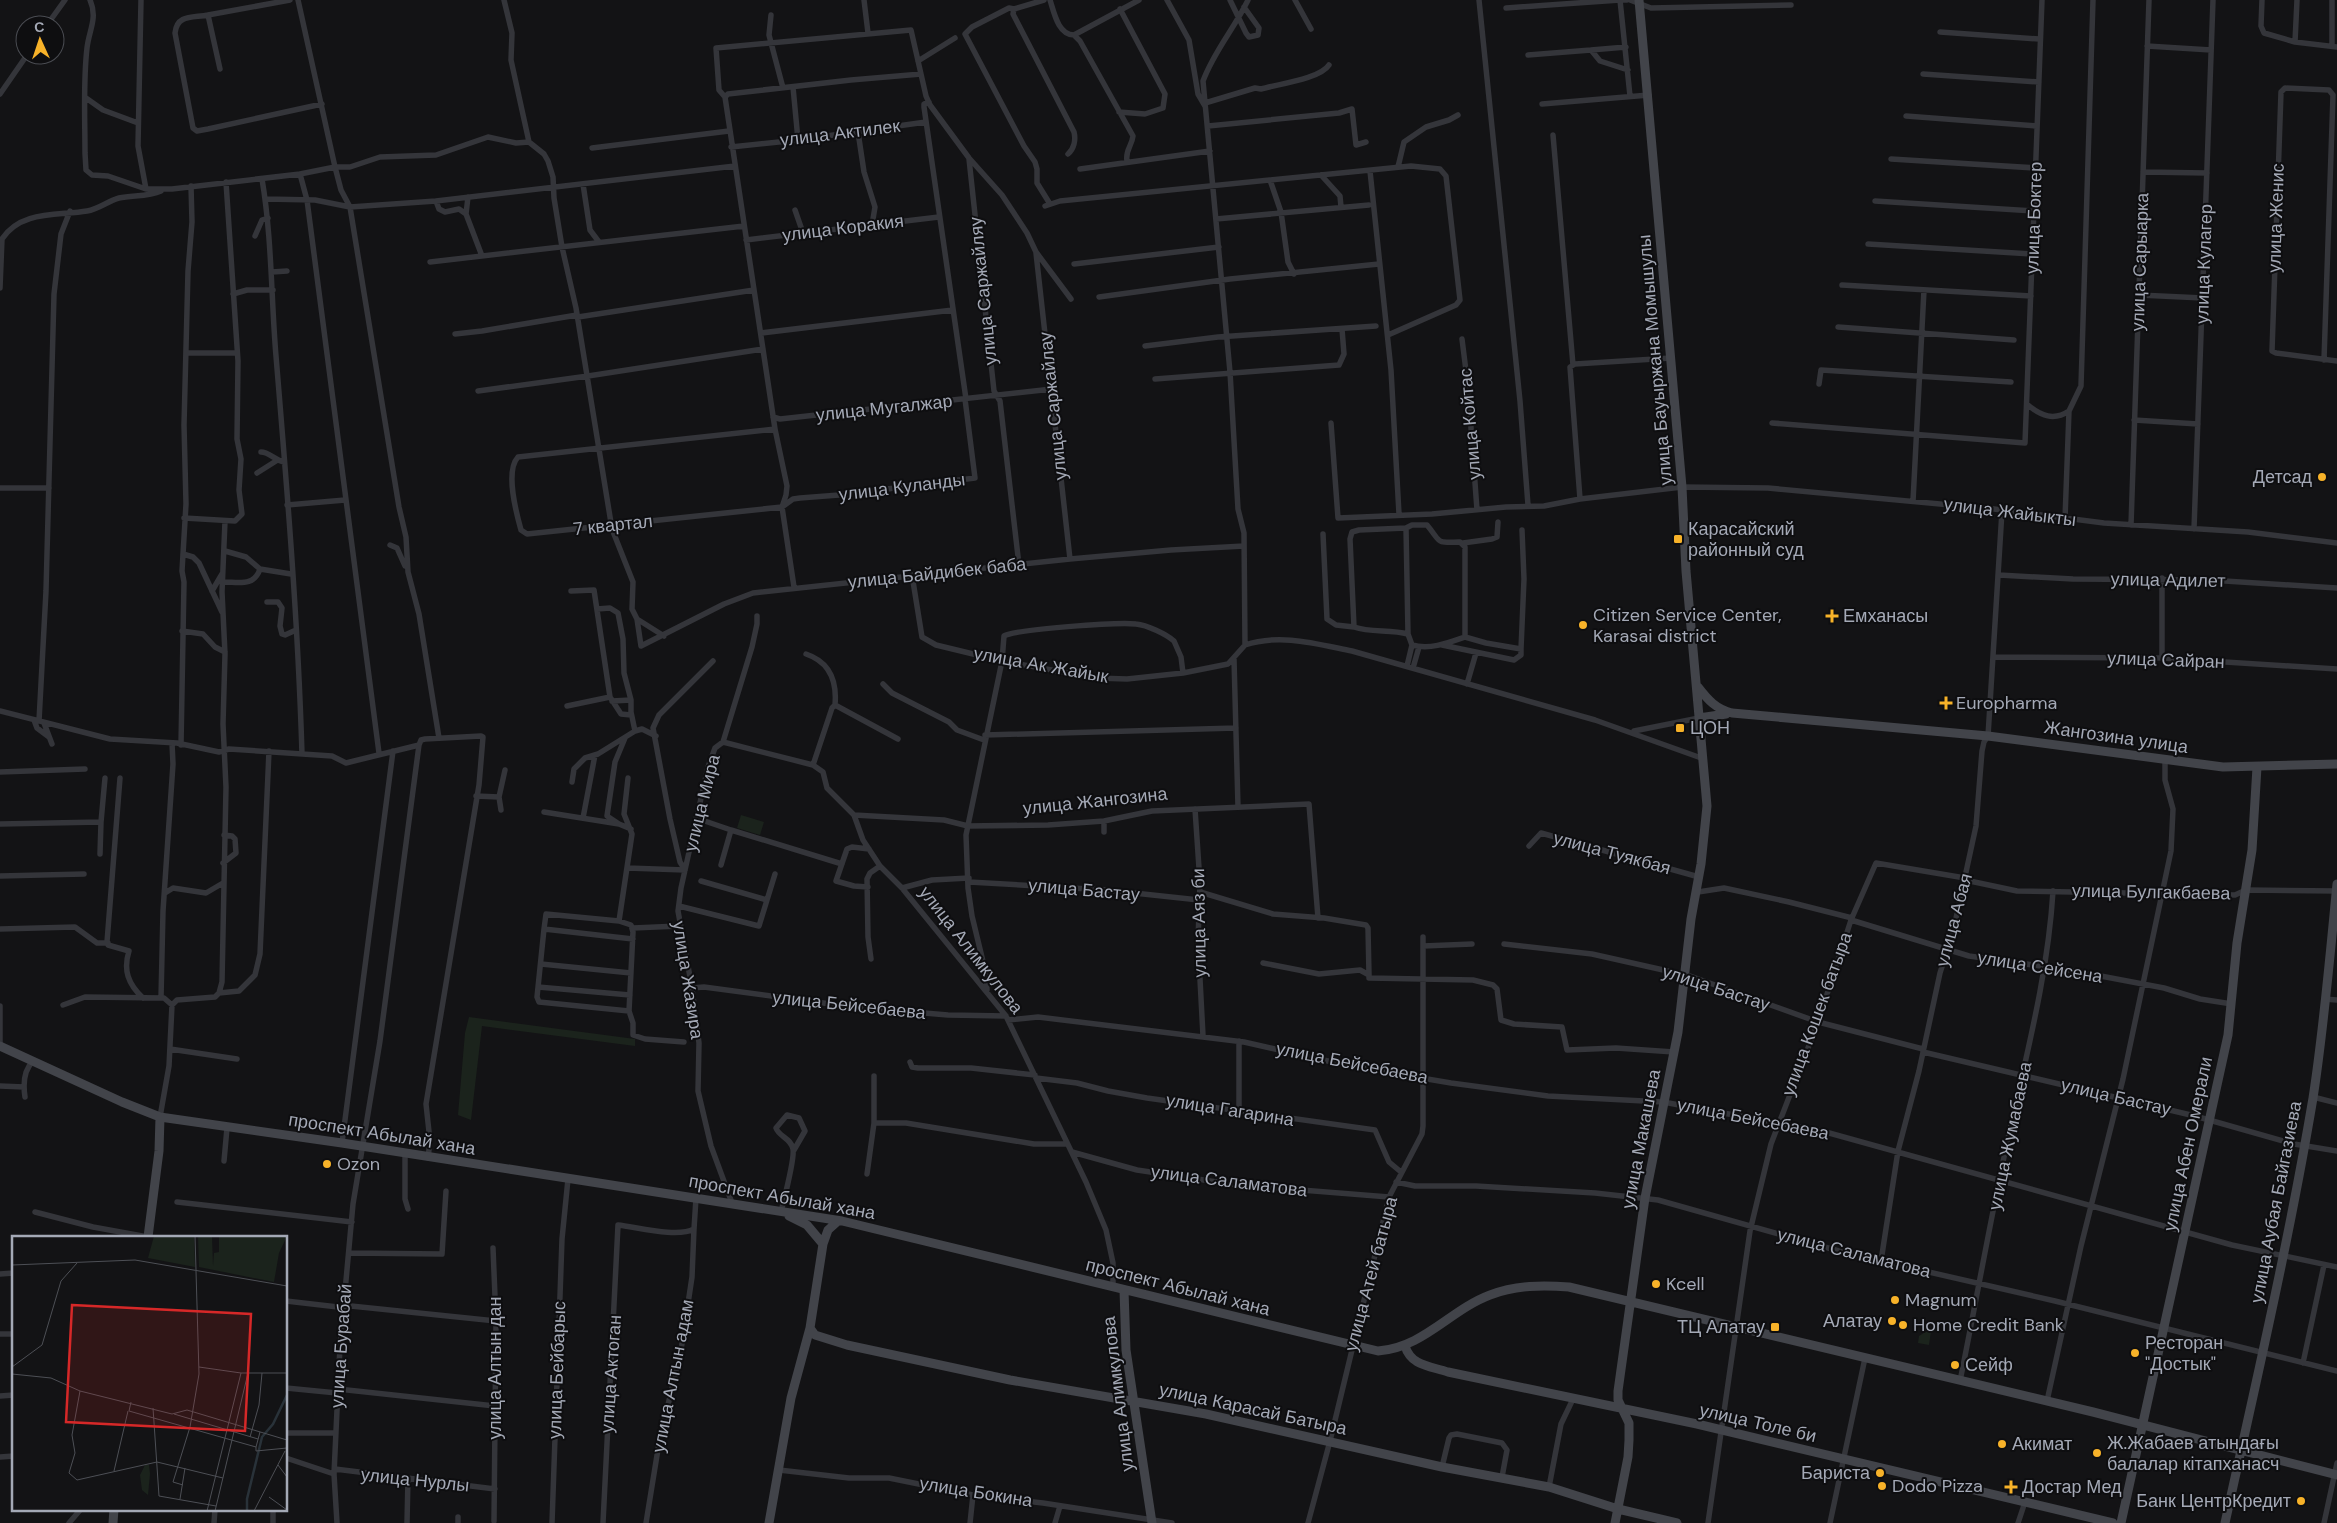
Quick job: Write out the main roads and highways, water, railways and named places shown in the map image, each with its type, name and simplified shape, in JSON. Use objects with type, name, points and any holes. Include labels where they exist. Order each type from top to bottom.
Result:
[{"type":"main road","name":"улица Бауыржана Момышулы","points":[[1640,2],[1682,487],[1686,571],[1704,759]]},
{"type":"main road","points":[[1697,687],[1714,706],[1720,710],[1732,713]]},
{"type":"main road","points":[[1699,718],[1732,713]]},
{"type":"main road","name":"Жангозина улица","points":[[1732,713],[1988,736],[2223,767],[2256,767]]},
{"type":"main road","name":"улица Макашева","points":[[1616,1523],[1628,1457],[1629,1440],[1629,1423],[1618,1400],[1618,1390],[1644,1198],[1674,1052],[1686,975],[1691,919],[1698,892],[1707,806],[1704,759]]},
{"type":"main road","points":[[2256,767],[2337,764]]},
{"type":"main road","name":"улица Абен Омерали","points":[[2121,1523],[2228,1035],[2237,943],[2254,827],[2256,767]]},
{"type":"main road","name":"улица Аубая Байгазиева","points":[[2224,1523],[2284,1257],[2313,1097],[2337,888]]},
{"type":"main road","name":"проспект Абылай хана","points":[[0,1046],[122,1102],[160,1117],[342,1143],[428,1158],[838,1220],[1378,1351],[1405,1346],[1480,1300],[1507,1290],[1529,1286],[1569,1287],[2047,1401],[2336,1474]]},
{"type":"main road","points":[[148,1236],[159,1151],[160,1117]]},
{"type":"main road","points":[[781,1212],[807,1225],[823,1244]]},
{"type":"main road","points":[[770,1523],[791,1398],[810,1328],[823,1244],[828,1230],[838,1220]]},
{"type":"main road","name":"улица Алимкулова","points":[[1124,1290],[1126,1350],[1132,1400],[1152,1522]]},
{"type":"main road","points":[[810,1328],[815,1335],[820,1337]]},
{"type":"main road","points":[[806,1342],[820,1337]]},
{"type":"main road","name":"улица Карасай Батыра","points":[[820,1337],[847,1345],[1010,1380],[1132,1400],[1330,1441],[1442,1467],[1549,1487],[1618,1508],[1677,1523]]},
{"type":"main road","name":"улица Толе би","points":[[1405,1346],[1408,1356],[1423,1364],[1448,1372],[1720,1430],[2113,1523]]},
{"type":"main road","points":[[113,1523],[114,1510]]},
{"type":"place","name":"Детсад","points":[[2322,477]]},
{"type":"place","name":"Карасайский районный суд","points":[[1678,539]]},
{"type":"place","name":"Емханасы","points":[[1832,616]]},
{"type":"place","name":"Citizen Service Center, Karasai district","points":[[1583,625]]},
{"type":"place","name":"Europharma","points":[[1946,703]]},
{"type":"place","name":"ЦОН","points":[[1680,728]]},
{"type":"place","name":"Ozon","points":[[327,1164]]},
{"type":"place","name":"Kcell","points":[[1656,1284]]},
{"type":"place","name":"Magnum","points":[[1895,1300]]},
{"type":"place","name":"Алатау","points":[[1892,1321]]},
{"type":"place","name":"Home Credit Bank","points":[[1903,1325]]},
{"type":"place","name":"ТЦ Алатау","points":[[1775,1327]]},
{"type":"place","name":"Ресторан \"Достык\"","points":[[2135,1353]]},
{"type":"place","name":"Сейф","points":[[1955,1365]]},
{"type":"place","name":"Акимат","points":[[2002,1444]]},
{"type":"place","name":"Ж.Жабаев атындағы балалар кітапханасч","points":[[2097,1453]]},
{"type":"place","name":"Бариста","points":[[1880,1473]]},
{"type":"place","name":"Dodo Pizza","points":[[1882,1486]]},
{"type":"place","name":"Достар Мед","points":[[2011,1487]]},
{"type":"place","name":"Банк ЦентрКредит","points":[[2301,1501]]}]
